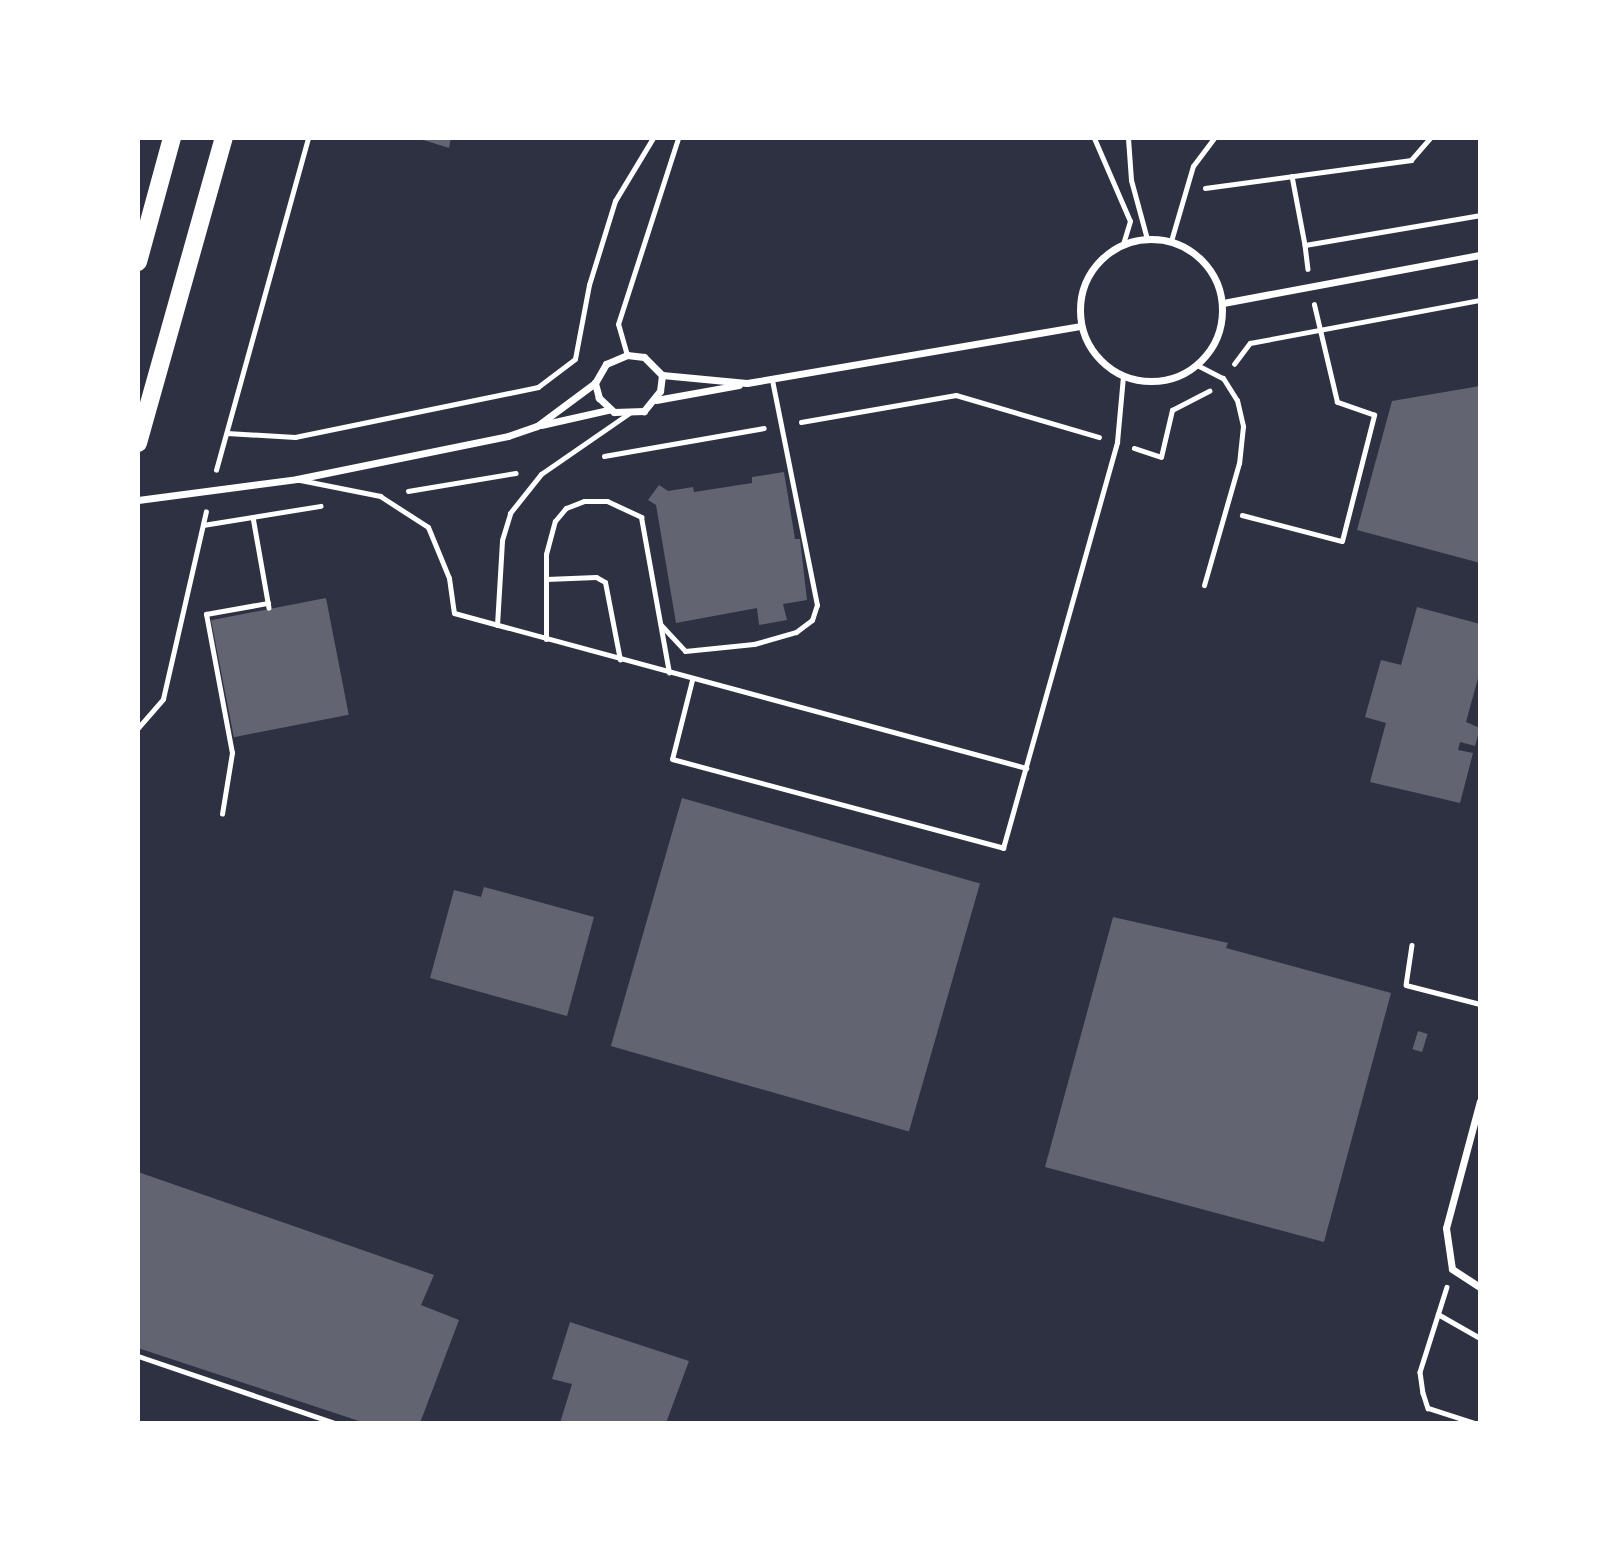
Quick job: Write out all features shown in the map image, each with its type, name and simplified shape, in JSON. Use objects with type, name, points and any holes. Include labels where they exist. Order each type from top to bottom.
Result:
[{"type":"main road","points":[[138,262],[172,138]]},
{"type":"main road","points":[[138,443],[224,138]]},
{"type":"street","points":[[1147,239],[1171,242],[1207,264],[1223,303],[1221,326],[1212,348],[1198,365],[1175,378],[1148,382],[1123,376],[1089,347],[1081,326],[1080,301],[1087,277],[1102,258],[1123,244],[1147,239]]},
{"type":"street","points":[[1223,303],[1480,256]]},
{"type":"street","points":[[138,500],[297,480],[508,436],[537,426],[608,410],[628,414],[643,411],[656,400],[1081,326]]},
{"type":"street","points":[[537,426],[595,383],[606,363],[627,355],[643,357],[662,375],[747,383]]},
{"type":"street","points":[[656,400],[662,375]]},
{"type":"street","points":[[595,383],[608,410]]},
{"type":"street","points":[[1480,1101],[1446,1228],[1452,1269],[1480,1287]]},
{"type":"lane","points":[[627,355],[618,324],[678,138]]},
{"type":"lane","points":[[1094,138],[1130,221],[1123,244]]},
{"type":"lane","points":[[1128,138],[1131,180],[1147,239]]},
{"type":"lane","points":[[1171,242],[1193,166],[1213,138]]},
{"type":"lane","points":[[1198,365],[1223,378],[1237,400],[1243,426],[1239,463],[1204,585]]},
{"type":"lane","points":[[692,680],[672,759],[1003,848],[1117,442],[1123,376]]},
{"type":"lane","points":[[661,625],[685,650],[754,644],[796,632],[812,620],[817,606],[772,379]]},
{"type":"lane","points":[[497,625],[502,540],[510,513],[541,474],[628,414]]},
{"type":"lane","points":[[297,480],[380,496],[428,527],[449,578],[454,613],[692,680],[1026,768]]},
{"type":"lane","points":[[547,639],[547,579],[555,520],[566,508],[584,501],[607,501],[630,509],[641,517],[669,673]]},
{"type":"lane","points":[[547,579],[596,577],[605,582],[620,660]]},
{"type":"lane","points":[[138,1356],[335,1423]]},
{"type":"path","points":[[138,728],[163,699],[210,491],[307,138]]},
{"type":"path","points":[[227,433],[295,437],[538,387],[575,359],[589,285],[615,201],[653,138]]},
{"type":"path","points":[[1186,191],[1411,160],[1430,138]]},
{"type":"path","points":[[1226,510],[1342,541],[1374,415],[1337,402],[1318,330],[1292,176]]},
{"type":"path","points":[[1305,245],[1480,215]]},
{"type":"path","points":[[380,496],[956,395],[1161,457],[1172,410],[1202,397],[1223,378],[1250,343],[1480,300]]},
{"type":"path","points":[[203,525],[329,504]]},
{"type":"path","points":[[222,814],[232,754],[206,614],[268,606],[253,517]]},
{"type":"path","points":[[1412,945],[1406,985],[1480,1004]]},
{"type":"path","points":[[1452,1269],[1420,1373],[1428,1408],[1475,1423]]},
{"type":"path","points":[[1438,1314],[1480,1338]]},
{"type":"building","points":[[417,138],[451,138],[449,148]]},
{"type":"building","points":[[1480,386],[1480,563],[1357,530],[1392,401]]},
{"type":"building","points":[[784,472],[795,539],[800,539],[807,600],[783,604],[787,620],[759,625],[757,608],[676,623],[656,505],[648,500],[659,485],[668,491],[693,487],[694,492],[752,483],[752,477]]},
{"type":"building","points":[[326,598],[349,715],[234,737],[211,620]]},
{"type":"building","points":[[1417,607],[1480,624],[1480,671],[1466,722],[1480,728],[1475,746],[1460,742],[1458,750],[1473,753],[1460,803],[1370,782],[1386,723],[1365,717],[1381,660],[1401,665]]},
{"type":"building","points":[[682,798],[980,883],[909,1131],[611,1046]]},
{"type":"building","points":[[484,887],[594,917],[567,1016],[430,978],[454,890],[481,897]]},
{"type":"building","points":[[1113,917],[1228,943],[1226,948],[1391,993],[1324,1242],[1045,1167]]},
{"type":"building","points":[[1418,1031],[1428,1034],[1422,1052],[1412,1049]]},
{"type":"building","points":[[138,1172],[434,1275],[421,1305],[459,1320],[420,1423],[365,1423],[138,1348]]},
{"type":"building","points":[[570,1322],[689,1361],[666,1423],[560,1423],[572,1384],[552,1379]]}]
